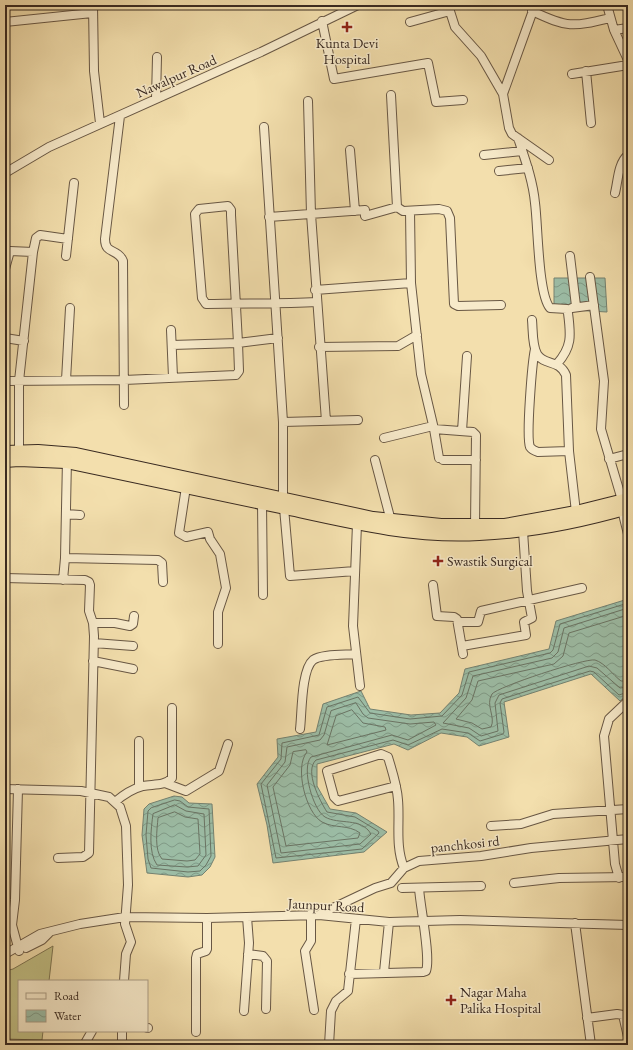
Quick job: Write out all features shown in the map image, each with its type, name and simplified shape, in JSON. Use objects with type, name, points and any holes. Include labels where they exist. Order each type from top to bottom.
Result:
[{"type":"highway","points":[[5,452],[19,451],[67,457],[284,503],[390,521],[475,526],[512,524],[625,504]]},
{"type":"highway","points":[[5,461],[67,457],[186,487],[262,503],[284,503],[357,524],[420,532],[478,534],[523,531],[551,527],[625,504]]},
{"type":"street","name":"Nawalpur Road","points":[[5,173],[49,147],[261,52],[358,5]]},
{"type":"street","points":[[607,5],[614,30],[628,60]]},
{"type":"street","points":[[410,22],[449,8],[455,27],[481,56],[503,94],[509,128],[518,138],[549,160]]},
{"type":"street","points":[[503,94],[534,8],[558,23],[569,25],[610,18]]},
{"type":"street","points":[[5,22],[92,9],[94,71],[100,123]]},
{"type":"street","points":[[322,22],[334,79],[428,63],[436,102],[463,100]]},
{"type":"street","points":[[614,30],[628,28]]},
{"type":"street","points":[[156,98],[157,57]]},
{"type":"street","points":[[572,74],[628,65]]},
{"type":"street","points":[[586,71],[591,123]]},
{"type":"street","points":[[391,95],[397,207],[403,212],[444,209],[450,214],[454,304],[458,306],[501,306]]},
{"type":"street","points":[[308,101],[315,290],[326,421]]},
{"type":"street","points":[[120,116],[105,245],[108,249],[119,254],[123,261],[124,405]]},
{"type":"street","points":[[264,127],[283,422],[284,503],[290,576],[355,571]]},
{"type":"street","points":[[518,138],[528,168],[535,203],[545,300],[550,308],[567,310],[576,306],[594,304]]},
{"type":"street","points":[[350,150],[355,211]]},
{"type":"street","points":[[484,155],[522,151]]},
{"type":"street","points":[[615,193],[620,167],[624,158],[628,155]]},
{"type":"street","points":[[499,172],[528,168]]},
{"type":"street","points":[[66,256],[74,183]]},
{"type":"street","points":[[5,381],[124,380],[236,375],[239,371],[235,304],[231,210],[228,206],[199,209],[196,214],[203,301],[206,304],[235,304],[276,304],[317,302]]},
{"type":"street","points":[[269,217],[355,211],[365,213],[397,207]]},
{"type":"street","points":[[410,211],[411,283],[421,374],[441,459],[476,460]]},
{"type":"street","points":[[19,451],[19,381],[33,252],[37,236],[68,239]]},
{"type":"street","points":[[5,269],[10,252],[33,252]]},
{"type":"street","points":[[570,256],[576,306]]},
{"type":"street","points":[[590,277],[604,381],[601,429],[609,459],[625,504],[628,534]]},
{"type":"street","points":[[315,290],[411,283]]},
{"type":"street","points":[[66,380],[70,308]]},
{"type":"street","points":[[557,364],[564,356],[570,344],[567,310]]},
{"type":"street","points":[[532,320],[535,349],[532,369],[529,430],[530,447],[538,452],[568,450]]},
{"type":"street","points":[[171,330],[173,377]]},
{"type":"street","points":[[320,347],[398,346],[417,335]]},
{"type":"street","points":[[5,338],[24,341]]},
{"type":"street","points":[[172,345],[238,343],[278,338]]},
{"type":"street","points":[[535,349],[539,357],[557,364],[564,371],[567,380],[568,450],[576,512]]},
{"type":"street","points":[[462,431],[467,356]]},
{"type":"street","points":[[283,422],[358,420]]},
{"type":"street","points":[[384,438],[434,428],[473,432],[476,435],[475,526]]},
{"type":"street","points":[[609,459],[628,454]]},
{"type":"street","points":[[63,580],[65,558],[67,457]]},
{"type":"street","points":[[375,460],[390,521]]},
{"type":"street","points":[[186,487],[179,533],[186,537],[208,532],[210,539],[220,554],[223,566],[226,588],[218,612],[218,644]]},
{"type":"street","points":[[262,503],[263,595]]},
{"type":"street","points":[[66,514],[80,514]]},
{"type":"street","points":[[357,524],[353,626],[360,686]]},
{"type":"street","points":[[434,585],[437,616],[454,617],[458,622],[463,650],[526,635],[524,622],[532,618],[528,600],[523,531]]},
{"type":"street","points":[[65,558],[158,560],[162,563],[163,582]]},
{"type":"street","points":[[5,578],[89,582],[90,585],[89,611],[93,623],[94,643],[89,852],[83,857],[58,858]]},
{"type":"street","points":[[458,622],[478,622],[481,611],[582,588]]},
{"type":"street","points":[[93,623],[115,623],[130,626],[133,624],[134,616]]},
{"type":"street","points":[[94,643],[133,646]]},
{"type":"street","points":[[300,729],[305,675],[308,666],[314,660],[321,657],[356,654]]},
{"type":"street","points":[[93,661],[132,669]]},
{"type":"street","points":[[619,878],[615,864],[612,840],[612,810],[607,787],[604,736],[609,719],[628,701]]},
{"type":"street","points":[[115,802],[124,794],[139,787],[165,783],[172,778],[174,771],[172,708]]},
{"type":"street","points":[[138,741],[139,787]]},
{"type":"street","points":[[165,783],[186,791],[216,774],[221,768],[228,744]]},
{"type":"street","points":[[396,786],[338,801],[334,797],[328,771],[381,754],[385,754],[388,757],[396,786],[398,800],[398,842],[404,868]]},
{"type":"street","points":[[5,789],[81,791],[109,797],[120,807],[126,826],[128,885],[125,917],[126,929],[131,942],[126,954],[124,980]]},
{"type":"street","points":[[5,960],[19,949],[12,925],[15,900],[18,789]]},
{"type":"street","points":[[490,826],[521,824],[553,814],[628,809]]},
{"type":"street","name":"panchkosi rd","points":[[315,914],[375,888],[391,883],[404,868],[419,861],[481,856],[531,848],[628,839]]},
{"type":"street","points":[[514,883],[559,878],[628,877]]},
{"type":"street","points":[[402,888],[480,886]]},
{"type":"street","points":[[349,974],[426,971],[424,921],[421,913],[418,888]]},
{"type":"street","points":[[314,1010],[305,951],[312,941],[315,914]]},
{"type":"street","name":"Jaunpur Road","points":[[5,954],[19,949],[37,935],[80,924],[125,917],[171,916],[206,918],[315,914],[389,922],[460,920],[628,925]]},
{"type":"street","points":[[244,1011],[248,954],[247,917]]},
{"type":"street","points":[[196,1032],[196,958],[197,954],[206,951],[207,949],[206,918]]},
{"type":"street","points":[[329,1045],[331,1011],[336,1000],[348,991],[356,919]]},
{"type":"street","points":[[384,972],[389,922]]},
{"type":"street","points":[[575,923],[591,1045]]},
{"type":"street","points":[[248,954],[263,956],[267,961],[266,1009]]},
{"type":"street","points":[[587,1018],[617,1014],[623,1015],[628,1037]]},
{"type":"street","points":[[84,1045],[91,1032]]},
{"type":"street","points":[[122,1032],[122,1045]]},
{"type":"shaded area","points":[[53,946],[49,980],[18,980],[18,1032],[43,1032],[42,1040],[5,1039],[5,971],[13,969]]},
{"type":"water","points":[[554,278],[605,278],[607,312],[554,309]]},
{"type":"water","points":[[628,599],[628,694],[620,701],[591,674],[504,702],[509,737],[479,746],[467,737],[441,733],[408,750],[394,744],[317,764],[317,786],[330,809],[356,813],[387,832],[364,852],[273,863],[267,825],[257,784],[278,757],[277,739],[316,732],[323,704],[361,691],[370,709],[411,715],[440,713],[459,693],[465,669],[549,649],[556,621]]},
{"type":"water","points":[[174,796],[182,797],[189,803],[212,804],[215,857],[210,867],[202,875],[188,877],[147,873],[142,835],[144,809],[149,804]]},
{"type":"place","name":"Kunta Devi Hospital","points":[[347,27]]},
{"type":"place","name":"Swastik Surgical","points":[[438,561]]},
{"type":"place","name":"Nagar Maha Palika Hospital","points":[[451,1000]]}]
